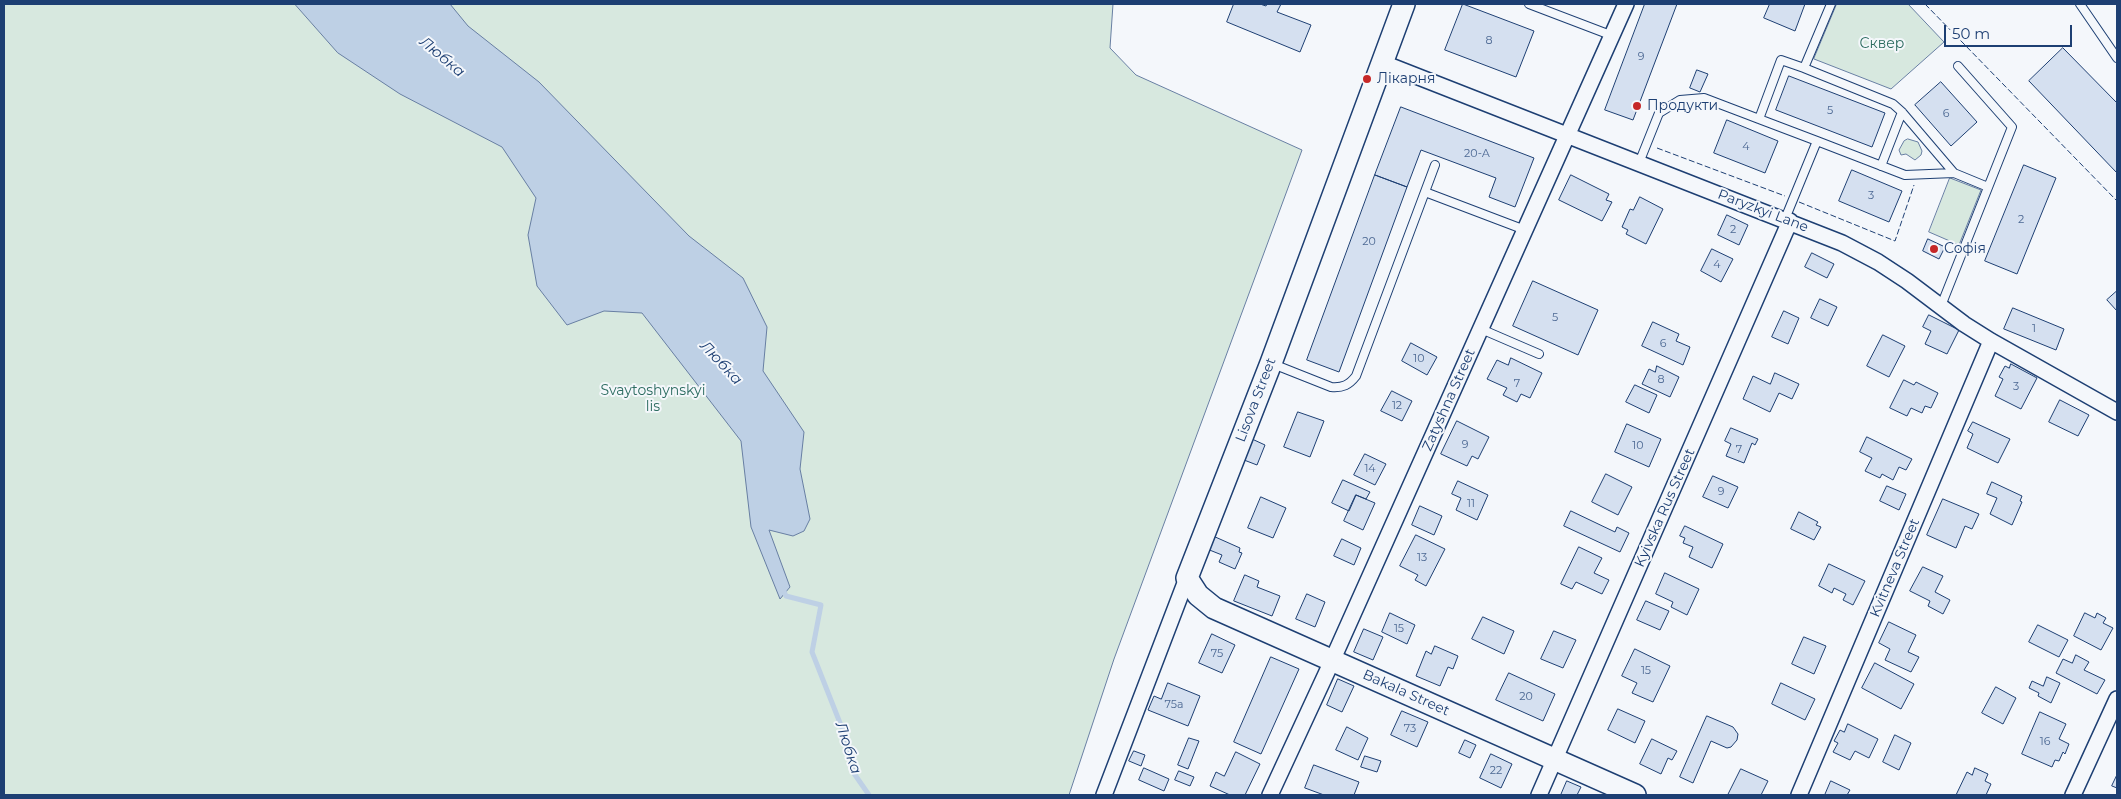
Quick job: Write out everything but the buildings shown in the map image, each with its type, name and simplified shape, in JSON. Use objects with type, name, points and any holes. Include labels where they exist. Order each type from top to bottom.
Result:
[{"type":"street","name":"Lisova Street","points":[[1104,795],[1271,363],[1404,4]]},
{"type":"street","name":"Zatyshna Street","points":[[1270,795],[1332,661],[1626,4]]},
{"type":"street","name":"Paryzkyi Lane","points":[[1383,63],[1567,136],[1788,220],[1842,243],[1878,262],[1991,341],[2117,412]]},
{"type":"street","name":"Kyivska Rus Street","points":[[1539,795],[1788,220]]},
{"type":"street","name":"Kvitneva Street","points":[[1799,795],[1991,341]]},
{"type":"street","name":"Bakala Street","points":[[1187,578],[1198,595],[1214,608],[1635,795]]},
{"type":"street","points":[[2073,795],[2117,699]]},
{"type":"lane","points":[[1529,4],[1613,36]]},
{"type":"lane","points":[[1804,68],[1832,4]]},
{"type":"lane","points":[[2080,4],[2117,58]]},
{"type":"lane","points":[[1759,119],[1781,60],[1882,99],[1902,112],[1954,172]]},
{"type":"lane","points":[[1941,306],[2012,127],[1958,66]]},
{"type":"lane","points":[[1639,163],[1659,113],[1680,100],[1704,98],[1905,175],[1954,172],[1988,186]]},
{"type":"lane","points":[[1881,166],[1902,112]]},
{"type":"lane","points":[[1788,220],[1817,141]]},
{"type":"lane","points":[[1271,363],[1331,387],[1340,388],[1349,384],[1356,376],[1435,165]]},
{"type":"lane","points":[[1425,192],[1525,230]]},
{"type":"lane","points":[[1481,329],[1539,354]]},
{"type":"green space","name":"Svaytoshynskyi lis","points":[[4,4],[1113,4],[1110,48],[1136,75],[1302,150],[1114,659],[1069,795],[4,795]]},
{"type":"green space","name":"Сквер","points":[[1837,4],[1908,4],[1944,42],[1891,89],[1814,59]]},
{"type":"green space","points":[[1908,139],[1918,142],[1922,151],[1921,155],[1915,160],[1906,154],[1901,155],[1899,150],[1904,141]]},
{"type":"green space","points":[[1950,178],[1981,190],[1959,245],[1929,232]]},
{"type":"water","points":[[295,4],[450,4],[468,26],[539,82],[689,236],[743,278],[767,327],[763,371],[804,432],[800,469],[810,519],[804,531],[793,536],[769,530],[790,587],[780,599],[751,527],[741,441],[642,313],[604,311],[567,325],[537,286],[528,235],[536,198],[502,147],[400,94],[338,53]]},
{"type":"waterway","name":"Любка","points":[[783,589],[786,596],[821,605],[812,652],[842,728],[853,772],[869,795]]},
{"type":"fence","points":[[1925,4],[2117,201]]},
{"type":"fence","points":[[1657,148],[1785,196]]},
{"type":"fence","points":[[1799,202],[1895,241],[1914,185]]},
{"type":"place","name":"Лікарня","points":[[1367,79]]},
{"type":"place","name":"Продукти","points":[[1637,106]]},
{"type":"place","name":"Софія","points":[[1934,249]]}]
